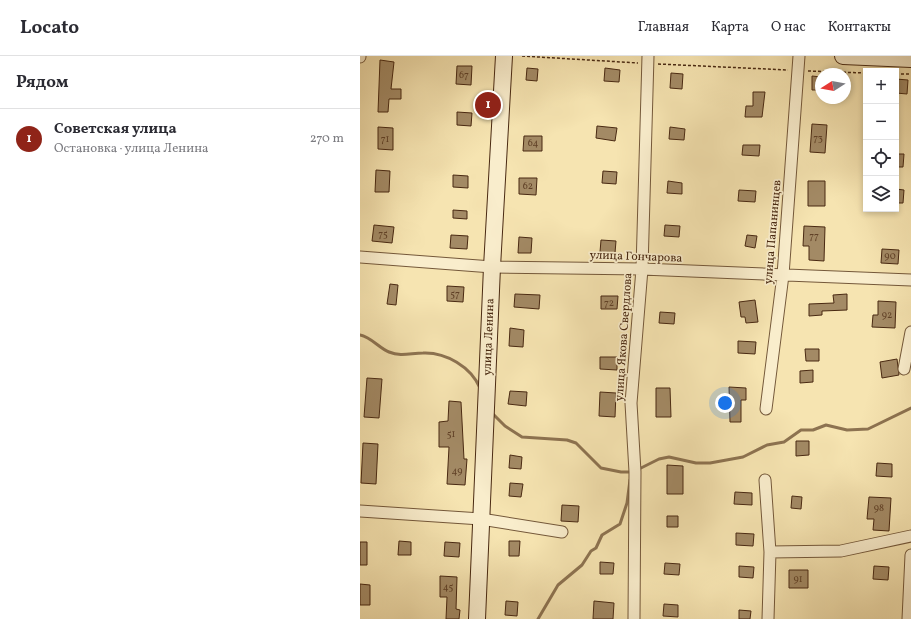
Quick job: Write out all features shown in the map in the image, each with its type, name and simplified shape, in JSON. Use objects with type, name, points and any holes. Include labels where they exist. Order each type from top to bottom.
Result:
[{"type":"main road","name":"улица Ленина","points":[[477,619],[492,267],[504,56]]},
{"type":"main road","points":[[843,56],[911,59]]},
{"type":"street","name":"улица Папанинцев","points":[[766,409],[784,275],[799,56]]},
{"type":"street","name":"улица Якова Свердлова","points":[[634,619],[636,542],[635,467],[631,403],[642,269],[648,60]]},
{"type":"street","name":"улица Гончарова","points":[[360,257],[492,267],[642,269],[911,280]]},
{"type":"street","points":[[904,369],[911,332]]},
{"type":"street","points":[[765,480],[770,552],[768,619]]},
{"type":"street","points":[[360,511],[481,519],[562,532]]},
{"type":"street","points":[[770,552],[841,551],[911,536]]},
{"type":"street","points":[[908,619],[911,555]]},
{"type":"path","points":[[522,56],[648,60],[863,73]]},
{"type":"path","points":[[899,74],[911,74]]},
{"type":"building","points":[[380,60],[394,62],[391,89],[401,89],[401,99],[389,99],[388,112],[378,112]]},
{"type":"building","points":[[457,66],[472,66],[471,85],[456,84]]},
{"type":"building","points":[[527,68],[538,69],[537,81],[526,80]]},
{"type":"building","points":[[605,68],[620,70],[619,82],[604,81]]},
{"type":"building","points":[[671,73],[683,74],[682,89],[670,88]]},
{"type":"building","points":[[812,76],[815,76],[815,90],[812,90]]},
{"type":"building","points":[[899,79],[908,80],[907,94],[899,93]]},
{"type":"building","points":[[753,92],[765,92],[762,117],[745,117],[746,106],[753,106]]},
{"type":"building","points":[[457,112],[472,113],[471,126],[457,125]]},
{"type":"building","points":[[812,124],[827,125],[825,153],[810,152]]},
{"type":"building","points":[[597,126],[617,128],[615,141],[596,138]]},
{"type":"building","points":[[378,127],[393,128],[393,150],[378,149]]},
{"type":"building","points":[[670,127],[685,129],[684,140],[669,139]]},
{"type":"building","points":[[524,136],[542,136],[542,151],[523,151]]},
{"type":"building","points":[[743,145],[760,145],[759,156],[742,155]]},
{"type":"building","points":[[899,154],[904,154],[903,167],[899,167]]},
{"type":"building","points":[[376,170],[390,171],[389,192],[375,192]]},
{"type":"building","points":[[603,171],[617,172],[616,184],[602,183]]},
{"type":"building","points":[[453,175],[468,176],[468,188],[453,187]]},
{"type":"building","points":[[519,178],[537,178],[536,195],[519,194]]},
{"type":"building","points":[[668,181],[682,183],[682,194],[667,193]]},
{"type":"building","points":[[808,181],[825,181],[825,206],[808,206]]},
{"type":"building","points":[[899,189],[904,190],[903,203],[899,203]]},
{"type":"building","points":[[739,190],[756,191],[755,202],[738,201]]},
{"type":"building","points":[[453,210],[467,211],[467,219],[453,218]]},
{"type":"building","points":[[374,225],[394,227],[392,243],[372,241]]},
{"type":"building","points":[[665,225],[680,226],[679,237],[664,236]]},
{"type":"building","points":[[804,226],[825,227],[824,261],[809,260],[809,246],[803,246]]},
{"type":"building","points":[[451,235],[468,236],[467,249],[450,248]]},
{"type":"building","points":[[747,235],[757,236],[755,248],[745,246]]},
{"type":"building","points":[[519,237],[532,238],[531,253],[518,253]]},
{"type":"building","points":[[601,240],[616,241],[615,253],[600,252]]},
{"type":"building","points":[[882,249],[899,250],[898,264],[881,263]]},
{"type":"building","points":[[390,284],[398,285],[396,305],[387,304]]},
{"type":"building","points":[[447,286],[464,287],[463,302],[447,301]]},
{"type":"building","points":[[515,294],[540,295],[539,309],[514,307]]},
{"type":"building","points":[[847,294],[847,310],[822,311],[822,315],[809,316],[809,304],[834,303],[833,295]]},
{"type":"building","points":[[601,296],[618,296],[617,309],[601,309]]},
{"type":"building","points":[[755,300],[758,322],[746,323],[745,317],[741,317],[739,302]]},
{"type":"building","points":[[878,301],[896,302],[895,328],[872,327],[873,315],[878,315]]},
{"type":"building","points":[[660,312],[675,313],[674,324],[659,323]]},
{"type":"building","points":[[510,328],[524,330],[523,347],[509,346]]},
{"type":"building","points":[[738,341],[756,342],[755,354],[738,353]]},
{"type":"building","points":[[805,349],[819,349],[819,361],[806,361]]},
{"type":"building","points":[[600,357],[617,357],[617,370],[600,369]]},
{"type":"building","points":[[897,359],[899,375],[882,378],[880,362]]},
{"type":"building","points":[[813,370],[813,382],[800,383],[800,371]]},
{"type":"building","points":[[367,378],[382,379],[379,418],[364,417]]},
{"type":"building","points":[[729,387],[746,388],[746,400],[741,400],[741,422],[730,422]]},
{"type":"building","points":[[656,388],[670,388],[671,417],[656,417]]},
{"type":"building","points":[[510,391],[527,392],[526,406],[508,404]]},
{"type":"building","points":[[600,392],[616,393],[615,417],[599,416]]},
{"type":"building","points":[[449,401],[461,402],[464,459],[467,459],[465,485],[447,484],[449,447],[439,447],[439,422],[448,421]]},
{"type":"building","points":[[796,441],[809,441],[809,455],[796,456]]},
{"type":"building","points":[[363,443],[378,444],[376,484],[361,483]]},
{"type":"building","points":[[510,455],[522,457],[521,469],[509,468]]},
{"type":"building","points":[[877,463],[892,464],[892,477],[876,476]]},
{"type":"building","points":[[667,465],[683,466],[683,494],[667,494]]},
{"type":"building","points":[[510,483],[523,484],[521,497],[509,496]]},
{"type":"building","points":[[735,492],[752,493],[752,505],[734,504]]},
{"type":"building","points":[[792,496],[802,497],[801,509],[791,508]]},
{"type":"building","points":[[869,497],[891,498],[889,531],[873,530],[874,519],[867,519]]},
{"type":"building","points":[[562,505],[579,506],[578,522],[561,521]]},
{"type":"building","points":[[667,516],[678,516],[678,527],[667,527]]},
{"type":"building","points":[[736,533],[754,534],[753,546],[736,545]]},
{"type":"building","points":[[399,541],[411,542],[411,555],[398,555]]},
{"type":"building","points":[[509,541],[520,541],[519,556],[509,556]]},
{"type":"building","points":[[360,542],[367,542],[367,565],[360,565]]},
{"type":"building","points":[[445,542],[460,543],[459,557],[444,556]]},
{"type":"building","points":[[600,562],[614,563],[613,574],[600,574]]},
{"type":"building","points":[[665,563],[680,564],[679,575],[664,574]]},
{"type":"building","points":[[739,566],[754,567],[753,578],[739,577]]},
{"type":"building","points":[[874,566],[889,567],[888,580],[873,579]]},
{"type":"building","points":[[789,570],[808,570],[808,588],[789,588]]},
{"type":"building","points":[[440,576],[457,577],[456,609],[460,610],[459,619],[446,619],[447,597],[440,597]]},
{"type":"building","points":[[360,584],[370,585],[370,605],[360,605]]},
{"type":"building","points":[[506,601],[518,602],[517,616],[505,615]]},
{"type":"building","points":[[594,601],[614,603],[613,619],[593,619]]},
{"type":"building","points":[[664,604],[678,605],[678,617],[663,616]]},
{"type":"building","points":[[739,610],[751,611],[750,619],[739,619]]},
{"type":"waterway","points":[[360,335],[393,353],[402,355],[432,353],[449,358],[464,367],[476,380],[480,388]]},
{"type":"waterway","points":[[637,470],[659,459],[669,457],[696,463],[710,463],[743,457],[767,445],[784,442],[801,430],[813,430],[826,425],[847,430],[868,429],[911,408]]},
{"type":"waterway","points":[[492,413],[505,426],[522,437],[567,440],[576,443],[601,468],[621,472],[632,472]]},
{"type":"waterway","points":[[538,619],[558,585],[582,565],[591,551],[596,548],[602,535],[620,524],[627,503],[630,480]]},
{"type":"place","name":"Советская улица","points":[[488,105]]}]
